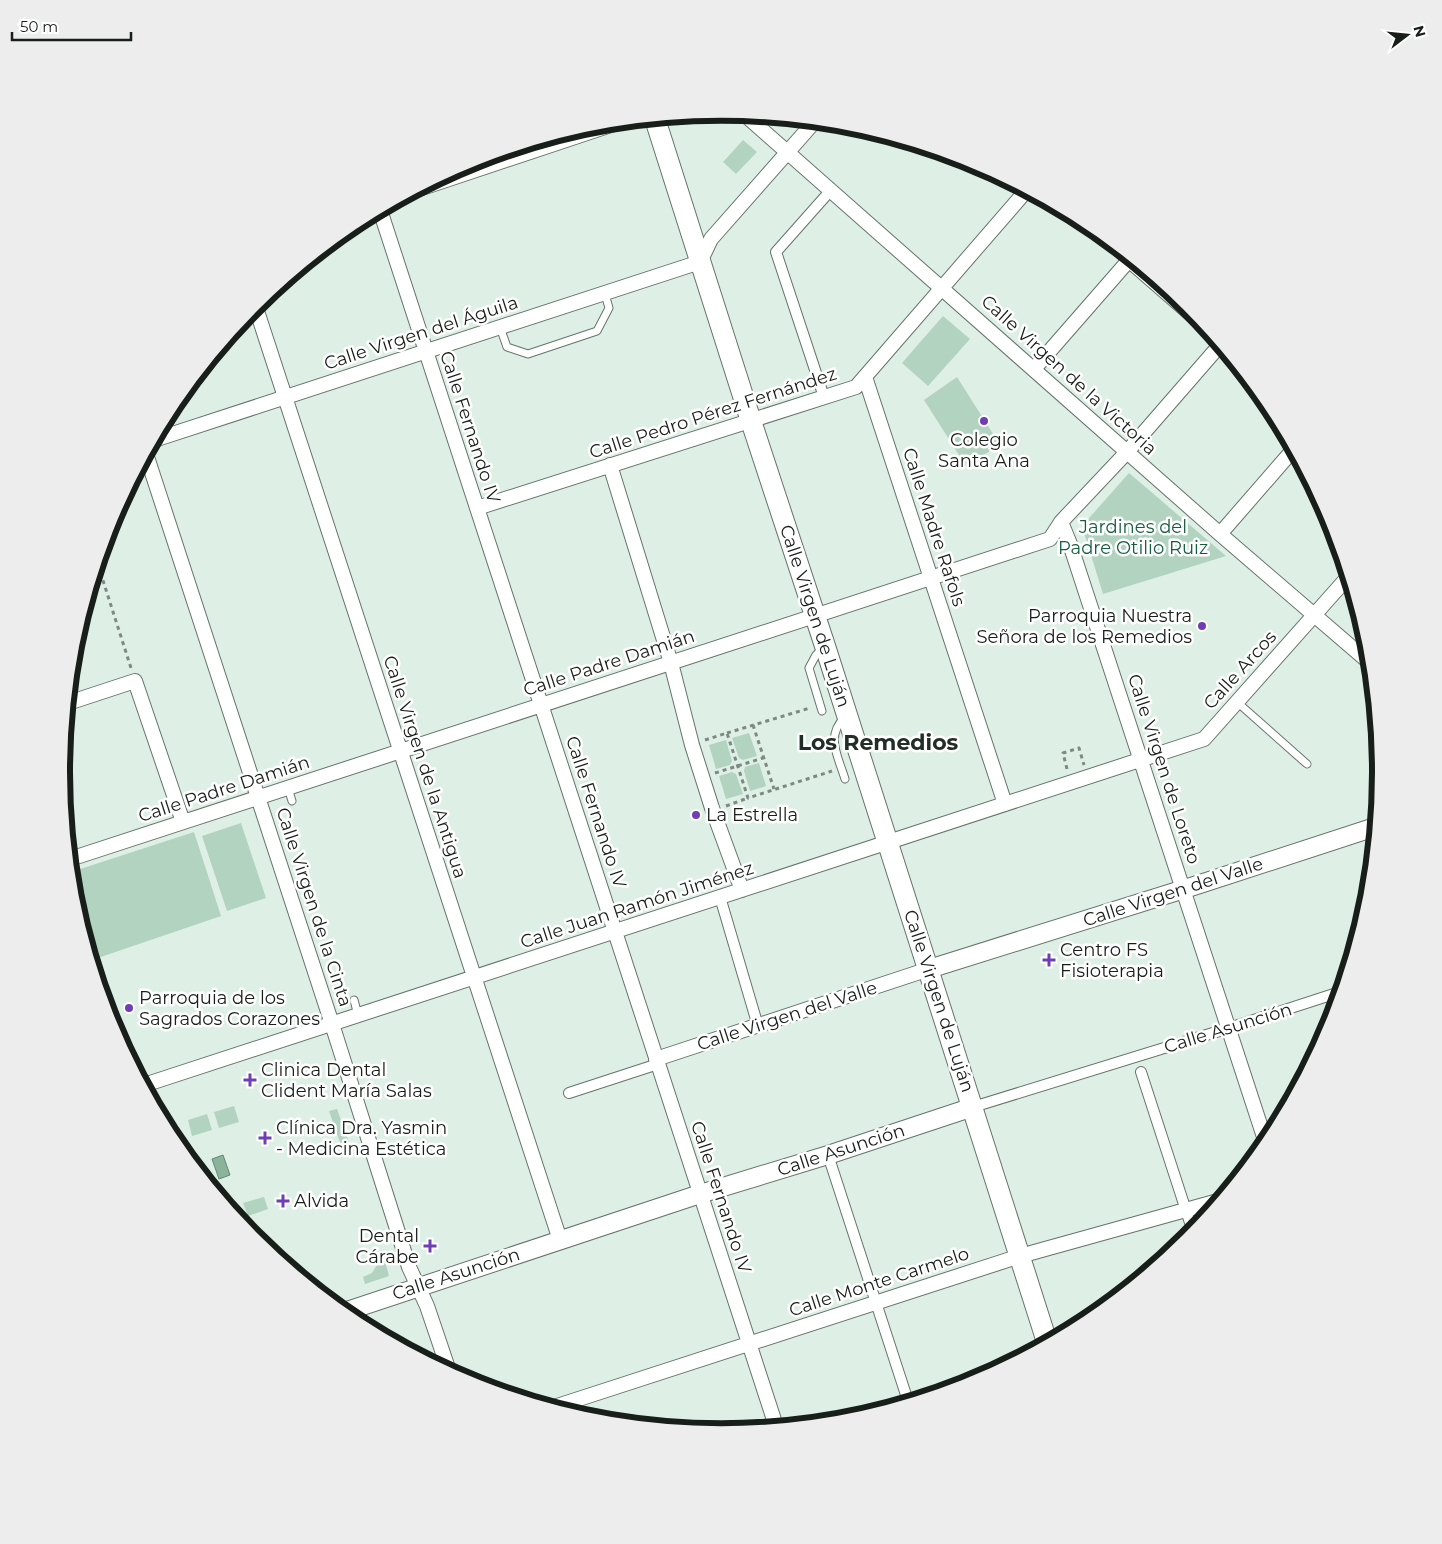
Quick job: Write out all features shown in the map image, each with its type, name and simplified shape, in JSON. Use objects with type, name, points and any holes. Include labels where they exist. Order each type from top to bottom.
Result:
[{"type":"main road","name":"Calle Virgen de Luján","points":[[656,125],[1046,1336]]},
{"type":"street","name":"Calle Virgen de la Victoria","points":[[753,122],[1220,534],[1361,654]]},
{"type":"street","points":[[700,262],[711,238],[809,128]]},
{"type":"street","points":[[469,172],[565,140]]},
{"type":"street","points":[[824,397],[776,252],[831,190]]},
{"type":"street","name":"Calle Pedro Pérez Fernández","points":[[477,508],[856,387],[1022,195]]},
{"type":"street","name":"Calle Fernando IV","points":[[382,217],[774,1421]]},
{"type":"street","name":"Calle Virgen del Águila","points":[[163,437],[700,262]]},
{"type":"street","points":[[1034,369],[1126,263]]},
{"type":"street","name":"Calle Virgen de la Antigua","points":[[258,315],[560,1240]]},
{"type":"street","name":"Calle Padre Damián","points":[[76,857],[258,798],[290,794],[400,752],[1050,539],[1061,522],[1127,452],[1216,350]]},
{"type":"street","name":"Calle Madre Rafols","points":[[865,377],[1005,804]]},
{"type":"street","points":[[1220,534],[1289,455]]},
{"type":"street","name":"Calle Virgen de la Cinta","points":[[149,462],[332,1024],[409,1267],[427,1306],[446,1362]]},
{"type":"street","points":[[610,465],[671,663],[692,745],[712,808],[742,890]]},
{"type":"street","name":"Calle Virgen de Loreto","points":[[1061,522],[1142,760],[1263,1133]]},
{"type":"street","name":"Calle Arcos","points":[[1142,760],[1204,739],[1343,582]]},
{"type":"street","points":[[74,701],[136,681],[183,822]]},
{"type":"street","name":"Calle Juan Ramón Jiménez","points":[[149,1083],[1142,760]]},
{"type":"street","name":"Calle Virgen del Valle","points":[[569,1093],[758,1026],[929,969],[1183,890],[1369,828]]},
{"type":"street","points":[[720,897],[758,1026]]},
{"type":"street","name":"Calle Asunción","points":[[353,1309],[700,1194],[1332,995]]},
{"type":"street","points":[[1141,1072],[1190,1222]]},
{"type":"street","points":[[828,1155],[906,1396]]},
{"type":"street","name":"Calle Monte Carmelo","points":[[565,1404],[1020,1256],[1207,1204]]},
{"type":"lane","points":[[500,328],[507,347],[528,354],[598,331],[609,308],[605,294]]},
{"type":"lane","points":[[822,711],[809,668],[816,655],[825,646]]},
{"type":"lane","points":[[1236,702],[1307,764]]},
{"type":"lane","points":[[845,779],[834,744],[834,733],[838,724],[847,715]]},
{"type":"lane","points":[[354,1000],[358,1015]]},
{"type":"path","points":[[101,575],[136,681]]},
{"type":"path","points":[[704,740],[812,707]]},
{"type":"path","points":[[753,725],[774,790]]},
{"type":"path","points":[[727,733],[748,798]]},
{"type":"path","points":[[1071,783],[1062,753],[1079,748],[1087,778]]},
{"type":"path","points":[[715,773],[763,758]]},
{"type":"path","points":[[726,806],[832,771]]},
{"type":"green space","points":[[743,140],[757,152],[736,174],[723,162]]},
{"type":"green space","points":[[943,316],[970,339],[928,386],[902,363]]},
{"type":"green space","points":[[957,377],[1000,445],[966,466],[924,400]]},
{"type":"green space","name":"Jardines del Padre Otilio Ruiz","points":[[1129,473],[1226,556],[1103,594],[1082,526]]},
{"type":"green space","points":[[749,733],[757,756],[743,760],[739,758],[732,738]]},
{"type":"green space","points":[[726,740],[732,761],[730,765],[716,769],[709,745]]},
{"type":"green space","points":[[759,763],[766,786],[750,791],[744,771],[745,767]]},
{"type":"green space","points":[[732,772],[736,774],[743,794],[726,799],[719,776]]},
{"type":"green space","points":[[241,823],[266,898],[227,911],[202,836]]},
{"type":"green space","points":[[194,832],[221,916],[98,958],[92,940],[78,870]]},
{"type":"green space","points":[[234,1106],[239,1122],[219,1128],[214,1112]]},
{"type":"green space","points":[[337,1109],[350,1145],[342,1148],[329,1111]]},
{"type":"green space","points":[[207,1114],[212,1130],[192,1136],[188,1120]]},
{"type":"green space","points":[[264,1197],[268,1209],[248,1216],[243,1203]]},
{"type":"green space","points":[[382,1250],[389,1276],[365,1284],[363,1277],[372,1273],[378,1263],[375,1252]]},
{"type":"shaded area","points":[[223,1155],[230,1175],[219,1179],[212,1159]]},
{"type":"place","name":"Colegio Santa Ana","points":[[984,421]]},
{"type":"place","name":"Parroquia Nuestra Señora de los Remedios","points":[[1202,626]]},
{"type":"place","name":"La Estrella","points":[[696,815]]},
{"type":"place","name":"Centro FS Fisioterapia","points":[[1049,960]]},
{"type":"place","name":"Parroquia de los Sagrados Corazones","points":[[129,1008]]},
{"type":"place","name":"Clinica Dental Clident María Salas","points":[[250,1080]]},
{"type":"place","name":"Clínica Dra. Yasmin - Medicina Estética","points":[[265,1138]]},
{"type":"place","name":"Alvida","points":[[283,1201]]},
{"type":"place","name":"Dental Cárabe","points":[[430,1246]]},
{"type":"district","name":"Los Remedios","points":[[878,742]]}]
